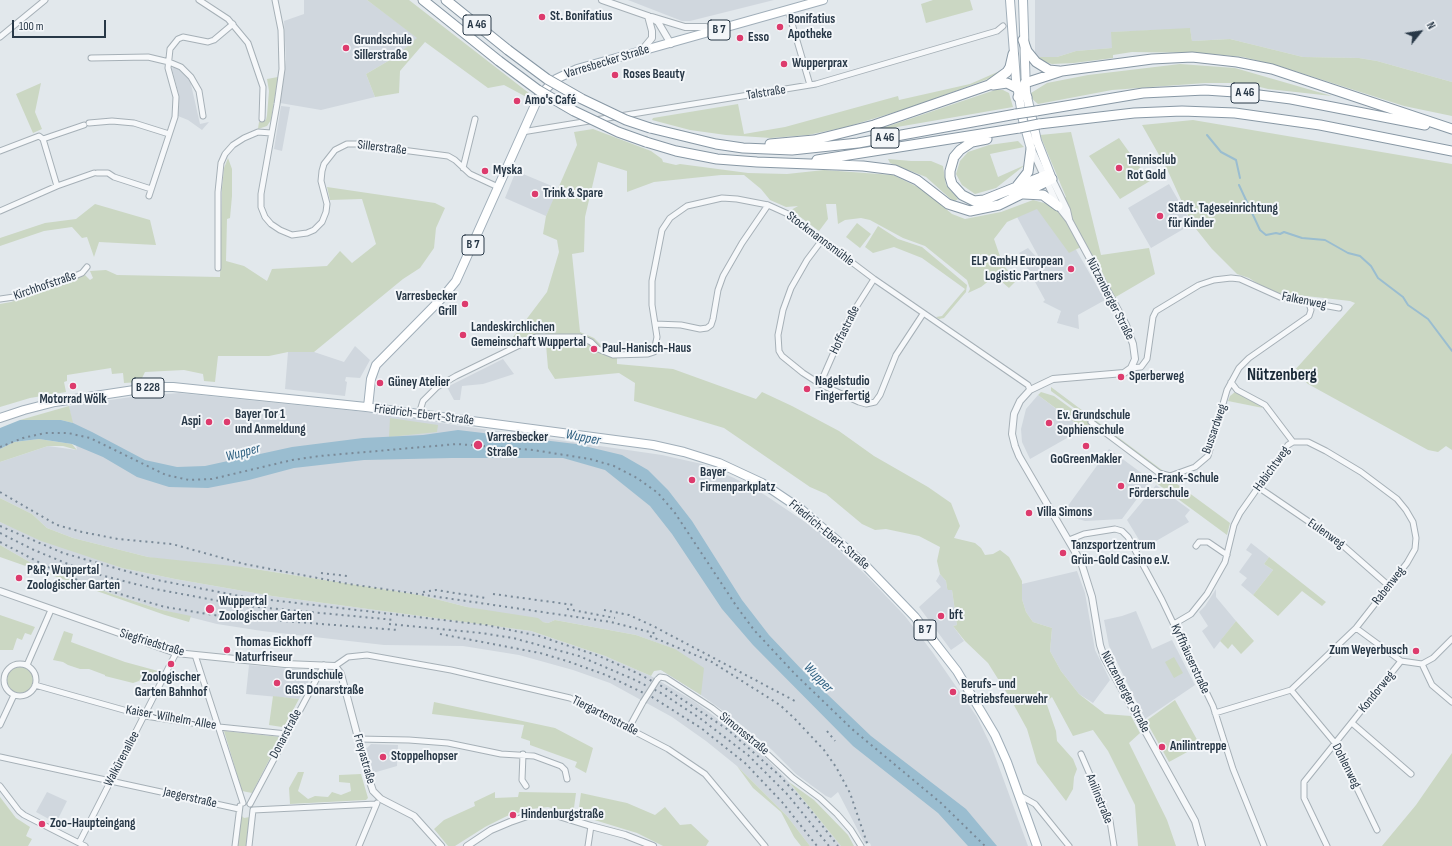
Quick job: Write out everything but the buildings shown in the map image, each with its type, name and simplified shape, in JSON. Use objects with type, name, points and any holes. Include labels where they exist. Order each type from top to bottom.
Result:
[{"type":"highway","name":"A 46","points":[[423,0],[538,90],[574,111],[618,132],[646,142],[676,151],[717,159],[757,162],[800,162],[1039,127],[1071,125],[1086,119],[1134,113],[1182,111],[1235,114],[1320,126],[1452,151]]},
{"type":"highway","name":"A 46","points":[[446,0],[547,79],[582,99],[626,120],[650,128],[697,141],[743,148],[792,150],[814,149],[858,143],[1016,114],[1143,93],[1176,91],[1235,92],[1291,99],[1452,130]]},
{"type":"highway","points":[[1023,40],[1027,51],[1036,62],[1049,70],[1062,71],[1152,58],[1192,57],[1237,62],[1272,69],[1452,130]]},
{"type":"highway","points":[[989,85],[1007,72],[1010,67],[1013,54]]},
{"type":"highway","points":[[697,141],[713,140],[741,144],[771,144],[814,140],[874,125],[989,85],[1007,83],[1021,91],[1062,71]]},
{"type":"highway","points":[[1019,130],[972,142],[957,152],[951,163],[950,171],[952,184],[962,195],[974,201],[984,200],[1018,191],[1044,195],[1058,206]]},
{"type":"highway","points":[[1018,191],[1028,172],[1031,149]]},
{"type":"highway","points":[[800,162],[863,166],[895,170],[917,180],[948,204],[962,210],[970,211],[992,207],[1018,191],[1048,178]]},
{"type":"main road","name":"Varresbecker Straße","points":[[368,407],[371,379],[376,365],[442,298],[456,281],[539,96],[556,79],[577,69],[671,44],[823,0]]},
{"type":"main road","name":"Nützenberger Straße","points":[[1010,0],[1013,54],[1031,149]]},
{"type":"main road","name":"Nützenberger Straße","points":[[1023,0],[1021,91],[1048,178]]},
{"type":"main road","name":"Friedrich-Ebert-Straße","points":[[0,418],[55,402],[154,387],[173,387],[368,407],[653,445],[684,452],[739,472],[781,495],[822,526],[863,563],[903,603],[928,633],[957,671],[995,735],[1037,846]]},
{"type":"street","points":[[0,37],[45,0]]},
{"type":"street","points":[[199,0],[221,13],[233,24],[248,43],[263,87],[262,119]]},
{"type":"street","name":"Sillerstraße","points":[[275,0],[281,30],[282,56],[278,97],[261,194],[261,207],[271,224],[292,235],[307,233],[314,230],[322,222],[327,204],[321,181],[322,171],[328,157],[335,150],[347,144],[448,156],[470,174],[498,187]]},
{"type":"street","points":[[602,0],[685,27],[706,27],[717,30]]},
{"type":"street","points":[[788,10],[810,85]]},
{"type":"street","points":[[648,16],[658,22],[671,44]]},
{"type":"street","points":[[640,52],[652,38],[652,31],[648,16]]},
{"type":"street","points":[[149,196],[175,117],[175,91],[168,68],[170,49],[178,40],[188,37],[208,42],[214,40],[233,24]]},
{"type":"street","name":"Talstraße","points":[[522,132],[810,85],[997,31],[1002,26]]},
{"type":"street","points":[[91,58],[142,57],[169,62],[181,67],[191,77],[199,91],[203,116]]},
{"type":"street","points":[[463,168],[475,119]]},
{"type":"street","points":[[43,139],[86,124],[112,121],[134,123],[169,134]]},
{"type":"street","points":[[218,268],[218,192],[221,163],[225,154],[232,145],[258,132],[272,133]]},
{"type":"street","points":[[0,151],[33,137],[39,136],[43,139],[57,186]]},
{"type":"street","name":"Nützenberger Straße","points":[[1031,149],[1067,210],[1069,220]]},
{"type":"street","points":[[0,211],[57,186],[95,173],[108,173],[114,177],[151,190]]},
{"type":"street","name":"Nützenberger Straße","points":[[1048,178],[1058,206],[1069,220],[1130,336],[1135,354],[1131,368],[1124,372],[1053,379],[1030,390],[1020,401],[1014,414],[1012,434],[1019,456],[1081,562],[1092,597],[1100,645],[1104,657],[1194,821],[1202,846]]},
{"type":"street","name":"Stockmannsmühle","points":[[419,414],[423,401],[437,387],[456,376],[536,337],[580,337],[591,342],[606,354],[648,354],[654,352],[656,346],[652,299],[654,266],[662,230],[670,218],[687,206],[708,200],[736,199],[768,205],[788,214],[923,314],[1028,385],[1030,390]]},
{"type":"street","points":[[655,324],[681,325],[700,329],[707,328],[711,325],[714,318],[718,290],[723,276],[739,247],[768,205]]},
{"type":"street","points":[[822,240],[799,272],[786,302],[778,335],[779,351],[791,364],[820,384],[866,404],[875,402],[880,395],[896,355],[923,314]]},
{"type":"street","name":"Kirchhofstraße","points":[[0,299],[14,298],[75,276],[82,273],[87,267]]},
{"type":"street","name":"Falkenweg","points":[[1131,368],[1141,367],[1147,359],[1153,317],[1158,308],[1199,285],[1214,280],[1232,278],[1248,281],[1280,298],[1339,308]]},
{"type":"street","name":"Hoffastraße","points":[[820,384],[848,320],[874,279]]},
{"type":"street","name":"Bussardweg","points":[[1091,422],[1159,473],[1170,476],[1195,467],[1208,456],[1230,382],[1239,368],[1249,358],[1309,316],[1311,310],[1309,303]]},
{"type":"street","name":"Habichtweg","points":[[1174,624],[1191,614],[1199,606],[1220,572],[1227,555],[1234,525],[1240,513],[1288,445],[1293,442],[1265,405],[1237,390],[1230,382]]},
{"type":"street","name":"Rabenweg","points":[[1215,713],[1290,690],[1356,628],[1407,563],[1415,549],[1415,532],[1413,522],[1397,499],[1362,472],[1308,442],[1293,442]]},
{"type":"street","name":"Eulenweg","points":[[1258,487],[1340,543],[1389,586]]},
{"type":"street","name":"Kyffhäuserstraße","points":[[1069,540],[1084,534],[1118,529],[1123,532],[1132,544],[1174,624],[1215,713],[1233,769],[1264,846]]},
{"type":"street","points":[[1196,546],[1199,542],[1208,542],[1227,555]]},
{"type":"street","name":"Siegfriedstraße","points":[[0,591],[176,653],[335,666]]},
{"type":"street","points":[[27,665],[51,610]]},
{"type":"street","points":[[1356,628],[1401,661],[1422,664],[1433,658],[1452,639]]},
{"type":"street","name":"Walkürenallee","points":[[79,843],[176,653]]},
{"type":"street","points":[[195,655],[243,803]]},
{"type":"street","name":"Tiergartenstraße","points":[[335,666],[344,659],[361,655],[445,668],[570,698],[668,749],[705,774],[765,846]]},
{"type":"street","name":"Kondorweg","points":[[1327,846],[1304,798],[1302,787],[1304,782],[1401,661]]},
{"type":"street","points":[[14,664],[27,665],[35,674],[35,685],[32,690],[25,695],[14,695],[5,686],[2,673],[14,664]]},
{"type":"street","points":[[1422,664],[1432,686],[1452,702]]},
{"type":"street","name":"Donarstraße","points":[[250,804],[286,734],[324,666]]},
{"type":"street","name":"Freyastraße","points":[[335,666],[341,674],[371,786],[381,799],[376,804],[359,846]]},
{"type":"street","name":"Simonsstraße","points":[[627,727],[631,724],[657,680],[662,677],[666,678],[744,733],[793,778],[820,798],[852,830],[861,846]]},
{"type":"street","name":"Kaiser-Wilhelm-Allee","points":[[35,685],[145,716],[219,727],[286,734]]},
{"type":"street","name":"Dohlenweg","points":[[1290,690],[1335,743],[1377,830]]},
{"type":"street","points":[[0,725],[14,695]]},
{"type":"street","name":"Kondorweg","points":[[1352,723],[1411,774]]},
{"type":"street","points":[[358,739],[441,743],[501,754],[523,754],[534,756],[561,766],[565,770],[567,779]]},
{"type":"street","points":[[523,754],[522,780],[526,786]]},
{"type":"street","name":"Anilinstraße","points":[[1080,754],[1110,821],[1114,846]]},
{"type":"street","name":"Jaegerstraße","points":[[0,756],[239,809]]},
{"type":"street","points":[[0,786],[24,815],[85,846]]},
{"type":"street","points":[[1018,794],[1035,804],[1069,846]]},
{"type":"street","points":[[381,799],[414,816],[441,846]]},
{"type":"street","points":[[243,803],[250,804],[253,810],[249,846]]},
{"type":"street","points":[[236,846],[239,809],[243,803]]},
{"type":"street","points":[[253,810],[376,804]]},
{"type":"street","points":[[467,846],[499,826],[525,816],[541,813],[559,815],[590,826],[625,835],[653,846]]},
{"type":"street","points":[[588,846],[590,826]]},
{"type":"shaded area","name":"Grundschule Sillerstraße","points":[[304,0],[367,0],[418,38],[395,57],[366,74],[375,97],[321,110],[280,103],[286,59],[284,21],[304,14]]},
{"type":"shaded area","points":[[628,0],[774,0],[690,21],[682,21]]},
{"type":"shaded area","points":[[1035,0],[1452,0],[1452,82],[1377,61],[1359,58],[1303,57],[1230,39],[1192,41],[1190,29],[1112,32],[1112,48],[1076,51],[1057,57],[1038,57],[1035,53]]},
{"type":"shaded area","points":[[173,67],[185,72],[190,80],[200,124],[209,122],[202,130],[188,120],[178,116],[179,95],[172,69]]},
{"type":"shaded area","points":[[281,106],[290,107],[282,151],[274,149]]},
{"type":"shaded area","points":[[516,171],[559,189],[546,216],[505,198]]},
{"type":"shaded area","name":"Städt. Tageseinrichtung für Kinder","points":[[1169,184],[1192,224],[1151,248],[1128,208]]},
{"type":"shaded area","points":[[1034,205],[1075,248],[1105,300],[1078,315],[1079,329],[1057,323],[1061,311],[1043,302],[1045,300],[1019,253],[1028,248],[1042,263],[1017,217]]},
{"type":"shaded area","points":[[355,346],[370,360],[360,378],[346,377],[345,381],[347,382],[345,396],[285,389],[288,352],[314,352],[344,362]]},
{"type":"shaded area","points":[[503,359],[514,374],[483,384],[462,386],[460,400],[454,400],[447,387]]},
{"type":"shaded area","points":[[179,393],[365,412],[662,455],[702,464],[734,478],[765,495],[817,530],[865,574],[905,616],[933,653],[977,717],[992,748],[1028,846],[871,846],[870,843],[865,844],[838,792],[831,798],[826,796],[796,774],[772,750],[733,718],[701,695],[661,670],[674,649],[636,635],[555,620],[548,623],[467,607],[420,595],[243,567],[226,573],[148,557],[73,538],[47,528],[32,514],[0,498],[0,462],[48,446],[77,450],[69,406],[131,397]]},
{"type":"shaded area","name":"Ev. Grundschule Sophienschule","points":[[1038,395],[1083,429],[1030,459],[1022,442],[1021,429],[1026,409]]},
{"type":"shaded area","points":[[1109,449],[1151,480],[1122,519],[1085,521],[1062,514]]},
{"type":"shaded area","points":[[1156,485],[1190,510],[1185,516],[1189,522],[1144,548],[1127,520]]},
{"type":"shaded area","points":[[0,522],[122,568],[272,596],[531,631],[605,656],[651,676],[694,701],[742,737],[767,759],[789,782],[841,846],[810,846],[787,816],[737,766],[706,741],[672,717],[610,683],[573,670],[519,655],[463,646],[384,645],[262,631],[217,624],[162,610],[40,568],[0,545]]},
{"type":"shaded area","points":[[1251,543],[1269,557],[1264,564],[1273,570],[1253,595],[1241,585],[1247,578],[1239,572],[1252,554],[1246,550]]},
{"type":"shaded area","points":[[1077,571],[1085,593],[1095,650],[1110,680],[1093,703],[1079,694],[1061,671],[1050,651],[1052,628],[1033,622],[1026,612],[1022,599],[1022,584]]},
{"type":"shaded area","points":[[940,574],[946,581],[947,588],[952,590],[957,625],[953,626],[964,641],[951,650],[919,607],[941,587],[936,581]]},
{"type":"shaded area","points":[[1216,589],[1216,597],[1236,621],[1214,649],[1202,631],[1208,626],[1199,612],[1205,606]]},
{"type":"shaded area","points":[[1136,611],[1152,649],[1172,640],[1195,685],[1145,719],[1109,646],[1104,620]]},
{"type":"shaded area","name":"Grundschule GGS Donarstraße","points":[[249,665],[314,671],[299,699],[246,694]]},
{"type":"shaded area","name":"Stoppelhopser","points":[[371,744],[398,745],[397,766],[373,773],[366,749]]},
{"type":"shaded area","points":[[47,792],[67,801],[56,823],[36,812]]},
{"type":"green space","points":[[367,0],[409,0],[534,97],[532,100],[504,85],[488,88],[425,42],[400,71],[399,93],[375,97],[366,74],[395,57],[417,38]]},
{"type":"green space","points":[[933,0],[970,0],[973,10],[926,23],[921,4]]},
{"type":"green space","points":[[1190,28],[1192,41],[1230,39],[1303,57],[1359,58],[1377,61],[1452,82],[1452,116],[1404,106],[1279,66],[1243,57],[1199,53],[1132,52],[1113,55],[1113,58],[1074,63],[1052,64],[1038,60],[1038,57],[1057,57],[1076,51],[1112,48],[1111,32]]},
{"type":"green space","points":[[1180,64],[1235,68],[1332,96],[1268,89],[1244,83],[1205,83],[1112,90],[1038,104],[1031,98],[1031,93],[1047,83],[1088,75]]},
{"type":"green space","points":[[1002,70],[988,79],[912,107],[846,127],[808,135],[771,138],[726,135],[690,130],[652,120],[653,118],[738,104],[744,134],[785,127],[898,96],[899,100],[970,84]]},
{"type":"green space","points":[[278,77],[271,120],[267,126],[258,129],[259,122],[266,120],[267,115],[269,91],[267,79]]},
{"type":"green space","points":[[41,83],[35,112],[42,129],[33,133],[16,94]]},
{"type":"green space","points":[[995,90],[1003,90],[1009,93],[1013,107],[874,131]]},
{"type":"green space","points":[[1193,120],[1452,164],[1452,450],[1446,446],[1438,452],[1428,450],[1308,384],[1294,371],[1355,303],[1350,301],[1271,292],[1249,278],[1237,274],[1212,249],[1192,224],[1167,169],[1142,125]]},
{"type":"green space","points":[[593,129],[651,151],[662,159],[663,162],[676,165],[680,164],[748,173],[787,174],[824,170],[893,175],[922,189],[952,214],[965,219],[1001,212],[1033,200],[1048,204],[1066,197],[1040,135],[1071,132],[1101,255],[1149,248],[1155,274],[1114,298],[1081,247],[1069,253],[1037,209],[1007,222],[994,239],[1003,265],[1017,280],[1009,288],[995,276],[981,287],[968,293],[970,289],[967,280],[925,246],[903,238],[870,220],[861,218],[845,220],[838,224],[836,204],[826,204],[828,219],[819,231],[791,210],[798,206],[786,207],[770,200],[761,189],[744,175],[721,175],[654,182],[627,192],[627,171],[598,162],[585,217],[584,252],[572,254],[580,332],[594,338],[600,344],[617,354],[617,364],[673,369],[756,399],[762,392],[839,431],[874,456],[928,487],[951,503],[960,526],[954,538],[975,543],[981,548],[985,555],[993,554],[1000,550],[1009,557],[1022,581],[1022,599],[1026,612],[1033,622],[1052,628],[1050,651],[1061,671],[1079,694],[1105,714],[1131,716],[1140,733],[1129,743],[1167,820],[1176,846],[1138,846],[1135,805],[1108,751],[1093,730],[1073,736],[1052,697],[1046,702],[1056,731],[1057,741],[1073,759],[1077,769],[1074,777],[1073,789],[1066,801],[1037,763],[1027,729],[988,663],[965,641],[953,626],[957,625],[952,590],[948,590],[946,581],[940,574],[937,561],[940,547],[919,536],[886,529],[875,530],[862,524],[826,494],[810,487],[724,428],[634,401],[635,383],[619,373],[555,379],[548,368],[545,333],[532,335],[504,349],[547,292],[559,252],[557,240],[543,234],[546,216],[577,145],[574,132]]},
{"type":"green space","name":"Tennisclub Rot Gold","points":[[1119,138],[1150,181],[1120,199],[1089,156]]},
{"type":"green space","points":[[1018,141],[1024,147],[990,154],[998,177],[1025,165],[996,188],[975,194],[962,185],[956,174],[960,161],[968,152],[989,145]]},
{"type":"green space","points":[[228,158],[232,169],[232,196],[230,218],[227,219],[226,261],[244,266],[267,281],[272,269],[327,266],[340,251],[352,263],[376,244],[362,199],[330,200],[327,187],[435,203],[445,208],[436,228],[434,248],[420,268],[403,279],[314,352],[288,352],[269,356],[218,356],[215,382],[204,381],[203,374],[184,370],[145,372],[140,382],[124,383],[123,373],[112,374],[111,368],[67,375],[67,381],[64,382],[66,392],[30,398],[0,407],[0,304],[11,302],[85,275],[90,280],[93,278],[90,271],[106,270],[117,275],[220,277],[222,188],[224,168]]},
{"type":"green space","points":[[888,159],[931,161],[943,166],[946,185],[958,199],[954,202],[926,177],[890,163]]},
{"type":"green space","points":[[95,204],[150,220],[156,245],[99,242],[94,257],[87,237],[82,238],[72,227],[44,231],[0,246],[0,238],[45,223],[76,219]]},
{"type":"green space","points":[[857,223],[871,234],[860,248],[846,237]]},
{"type":"green space","points":[[878,226],[898,239],[922,247],[967,285],[966,292],[944,318],[939,319],[936,317],[942,316],[965,289],[922,258],[894,247],[873,253],[865,247]]},
{"type":"green space","points":[[1051,387],[1166,473],[1161,472],[1051,391]]},
{"type":"green space","points":[[1041,392],[1054,396],[1091,423],[1085,430],[1038,395]]},
{"type":"green space","points":[[1235,392],[1238,392],[1263,408],[1228,401],[1230,396]]},
{"type":"green space","points":[[69,406],[73,423],[61,420],[20,420]]},
{"type":"green space","points":[[390,418],[438,425],[437,432],[389,437]]},
{"type":"green space","points":[[39,439],[72,444],[77,450],[63,446],[48,446],[0,462],[0,449],[14,442]]},
{"type":"green space","points":[[1161,476],[1177,484],[1230,523],[1227,535],[1155,482]]},
{"type":"green space","points":[[0,498],[32,514],[47,528],[73,538],[148,557],[242,567],[420,595],[467,607],[538,618],[543,622],[548,623],[555,620],[636,635],[675,649],[704,668],[701,695],[661,670],[654,671],[651,676],[605,656],[531,631],[272,596],[122,568],[41,541],[0,522]]},
{"type":"green space","points":[[0,545],[40,568],[162,610],[191,616],[189,622],[0,557]]},
{"type":"green space","points":[[1269,557],[1326,602],[1322,606],[1302,591],[1278,616],[1253,595],[1273,570],[1264,564]]},
{"type":"green space","points":[[0,615],[35,627],[31,635],[25,633],[22,640],[17,638],[13,650],[0,650]]},
{"type":"green space","points":[[1236,621],[1254,641],[1241,654],[1232,644],[1228,649],[1220,641]]},
{"type":"green space","points":[[64,631],[73,634],[71,642],[125,662],[158,671],[145,684],[139,681],[133,683],[105,676],[89,669],[80,669],[63,662],[53,660]]},
{"type":"green space","points":[[1174,657],[1183,673],[1174,678],[1165,662]]},
{"type":"green space","points":[[20,667],[29,671],[33,680],[29,689],[20,693],[11,689],[7,680],[11,671]]},
{"type":"green space","points":[[273,696],[299,699],[285,725],[282,727],[269,725]]},
{"type":"green space","points":[[1175,700],[1200,745],[1169,762],[1146,721]]},
{"type":"green space","points":[[434,702],[555,728],[593,748],[586,773],[575,767],[577,762],[530,745],[530,741],[521,738],[524,725],[432,714]]},
{"type":"green space","points":[[224,731],[281,737],[252,793],[242,791]]},
{"type":"green space","points":[[1452,753],[1452,846],[1382,846],[1416,805]]},
{"type":"green space","points":[[737,766],[787,816],[810,846],[801,846],[794,837],[781,812],[753,788]]},
{"type":"green space","points":[[298,772],[304,772],[298,791],[308,799],[315,796],[328,797],[332,792],[341,795],[351,791],[350,783],[339,782],[339,775],[361,774],[368,798],[366,800],[290,804],[289,788]]},
{"type":"green space","points":[[789,782],[814,800],[848,835],[854,846],[841,846]]},
{"type":"green space","points":[[495,792],[495,798],[518,797],[519,792],[576,793],[573,815],[548,807],[531,809],[507,816],[485,827],[455,846],[448,846],[434,829],[444,820],[475,806],[474,802]]},
{"type":"green space","points":[[581,793],[627,803],[655,815],[665,807],[680,825],[691,824],[709,841],[706,846],[663,846],[637,833],[578,815]]},
{"type":"green space","points":[[0,797],[16,818],[30,827],[26,836],[32,839],[28,846],[0,846]]},
{"type":"green space","points":[[241,815],[244,818],[250,817],[247,846],[238,846]]},
{"type":"water","points":[[20,420],[61,420],[73,423],[145,460],[177,467],[205,466],[292,447],[363,438],[423,435],[458,430],[576,444],[622,455],[648,470],[668,490],[692,521],[742,600],[769,635],[805,673],[871,736],[966,809],[997,846],[968,846],[938,813],[853,746],[753,645],[722,609],[672,534],[650,506],[605,470],[563,458],[364,460],[294,468],[249,480],[208,488],[169,487],[137,477],[103,457],[72,444],[39,439],[14,442],[0,449],[0,428]]},
{"type":"waterway","points":[[1207,135],[1221,152],[1236,160],[1240,178]]},
{"type":"waterway","points":[[1239,185],[1260,230],[1266,235],[1276,233],[1280,234],[1284,232],[1302,238],[1325,240],[1348,253],[1360,256],[1371,266],[1378,278],[1403,297],[1408,305],[1428,319],[1452,351]]},
{"type":"railway","points":[[0,447],[23,438],[45,433],[68,433],[90,438],[166,475],[189,480],[212,479],[292,460],[320,456],[457,444],[533,450],[590,459],[614,466],[637,478],[658,493],[675,513],[737,607],[754,630],[795,674],[852,729],[941,803],[985,846]]},
{"type":"railway","points":[[0,492],[57,525],[82,532],[118,539],[172,544],[244,564],[349,584],[611,622],[657,634]]},
{"type":"railway","points":[[0,526],[63,553],[157,580],[245,597],[486,625],[539,636],[599,656],[637,673],[665,688],[727,729],[779,775],[808,807],[838,846]]},
{"type":"railway","points":[[0,533],[34,550],[85,571],[155,589],[246,606],[395,620]]},
{"type":"railway","points":[[0,542],[52,569],[80,581],[165,607],[220,616],[398,630]]},
{"type":"railway","points":[[321,573],[347,576]]},
{"type":"railway","points":[[423,592],[436,590],[486,598]]},
{"type":"railway","points":[[493,594],[574,605]]},
{"type":"railway","points":[[567,609],[615,618]]},
{"type":"railway","points":[[604,610],[629,615],[653,626],[795,701]]},
{"type":"railway","points":[[389,624],[481,633],[513,638],[579,656],[633,679],[663,694],[701,719],[748,755],[788,795],[829,846]]},
{"type":"railway","points":[[440,634],[540,653],[567,661],[606,675],[652,697],[701,728],[745,763],[782,802],[817,846]]},
{"type":"railway","points":[[650,636],[712,662],[780,705],[795,719],[824,750],[836,767],[850,793],[868,846]]},
{"type":"railway","points":[[827,731],[835,741]]},
{"type":"place","name":"St. Bonifatius","points":[[542,17]]},
{"type":"place","name":"Bonifatius Apotheke","points":[[780,27]]},
{"type":"place","name":"Esso","points":[[740,38]]},
{"type":"place","name":"Grundschule Sillerstraße","points":[[346,48]]},
{"type":"place","name":"Wupperprax","points":[[784,64]]},
{"type":"place","name":"Roses Beauty","points":[[615,75]]},
{"type":"place","name":"Amo's Café","points":[[517,101]]},
{"type":"place","name":"Tennisclub Rot Gold","points":[[1119,168]]},
{"type":"place","name":"Myska","points":[[485,171]]},
{"type":"place","name":"Trink & Spare","points":[[535,194]]},
{"type":"place","name":"Städt. Tageseinrichtung für Kinder","points":[[1160,216]]},
{"type":"place","name":"ELP GmbH European Logistic Partners","points":[[1071,269]]},
{"type":"place","name":"Varresbecker Grill","points":[[465,304]]},
{"type":"place","name":"Landeskirchlichen Gemeinschaft Wuppertal","points":[[463,335]]},
{"type":"place","name":"Paul-Hanisch-Haus","points":[[594,349]]},
{"type":"place","name":"Sperberweg","points":[[1121,377]]},
{"type":"place","name":"Güney Atelier","points":[[380,383]]},
{"type":"place","name":"Motorrad Wölk","points":[[73,386]]},
{"type":"place","name":"Nagelstudio Fingerfertig","points":[[807,389]]},
{"type":"place","name":"Aspi","points":[[209,422]]},
{"type":"place","name":"Bayer Tor 1 und Anmeldung","points":[[227,422]]},
{"type":"place","name":"Ev. Grundschule Sophienschule","points":[[1049,423]]},
{"type":"place","name":"Varresbecker Straße","points":[[478,445]]},
{"type":"place","name":"GoGreenMakler","points":[[1086,446]]},
{"type":"place","name":"Bayer Firmenparkplatz","points":[[692,480]]},
{"type":"place","name":"Anne-Frank-Schule Förderschule","points":[[1121,486]]},
{"type":"place","name":"Villa Simons","points":[[1029,513]]},
{"type":"place","name":"Tanzsportzentrum Grün-Gold Casino e.V.","points":[[1063,553]]},
{"type":"place","name":"P&R, Wuppertal Zoologischer Garten","points":[[19,578]]},
{"type":"place","name":"Wuppertal Zoologischer Garten","points":[[210,609]]},
{"type":"place","name":"bft","points":[[941,616]]},
{"type":"place","name":"Thomas Eickhoff Naturfriseur","points":[[227,650]]},
{"type":"place","name":"Zum Weyerbusch","points":[[1416,651]]},
{"type":"place","name":"Zoologischer Garten Bahnhof","points":[[171,664]]},
{"type":"place","name":"Grundschule GGS Donarstraße","points":[[277,683]]},
{"type":"place","name":"Berufs- und Betriebsfeuerwehr","points":[[953,692]]},
{"type":"place","name":"Anilintreppe","points":[[1162,747]]},
{"type":"place","name":"Stoppelhopser","points":[[383,757]]},
{"type":"place","name":"Hindenburgstraße","points":[[513,815]]},
{"type":"place","name":"Zoo-Haupteingang","points":[[42,824]]},
{"type":"district","name":"Nützenberg","points":[[1282,376]]},
{"type":"water label","name":"Wupper","points":[[583,438]]},
{"type":"water label","name":"Wupper","points":[[243,453]]},
{"type":"water label","name":"Wupper","points":[[818,678]]}]
